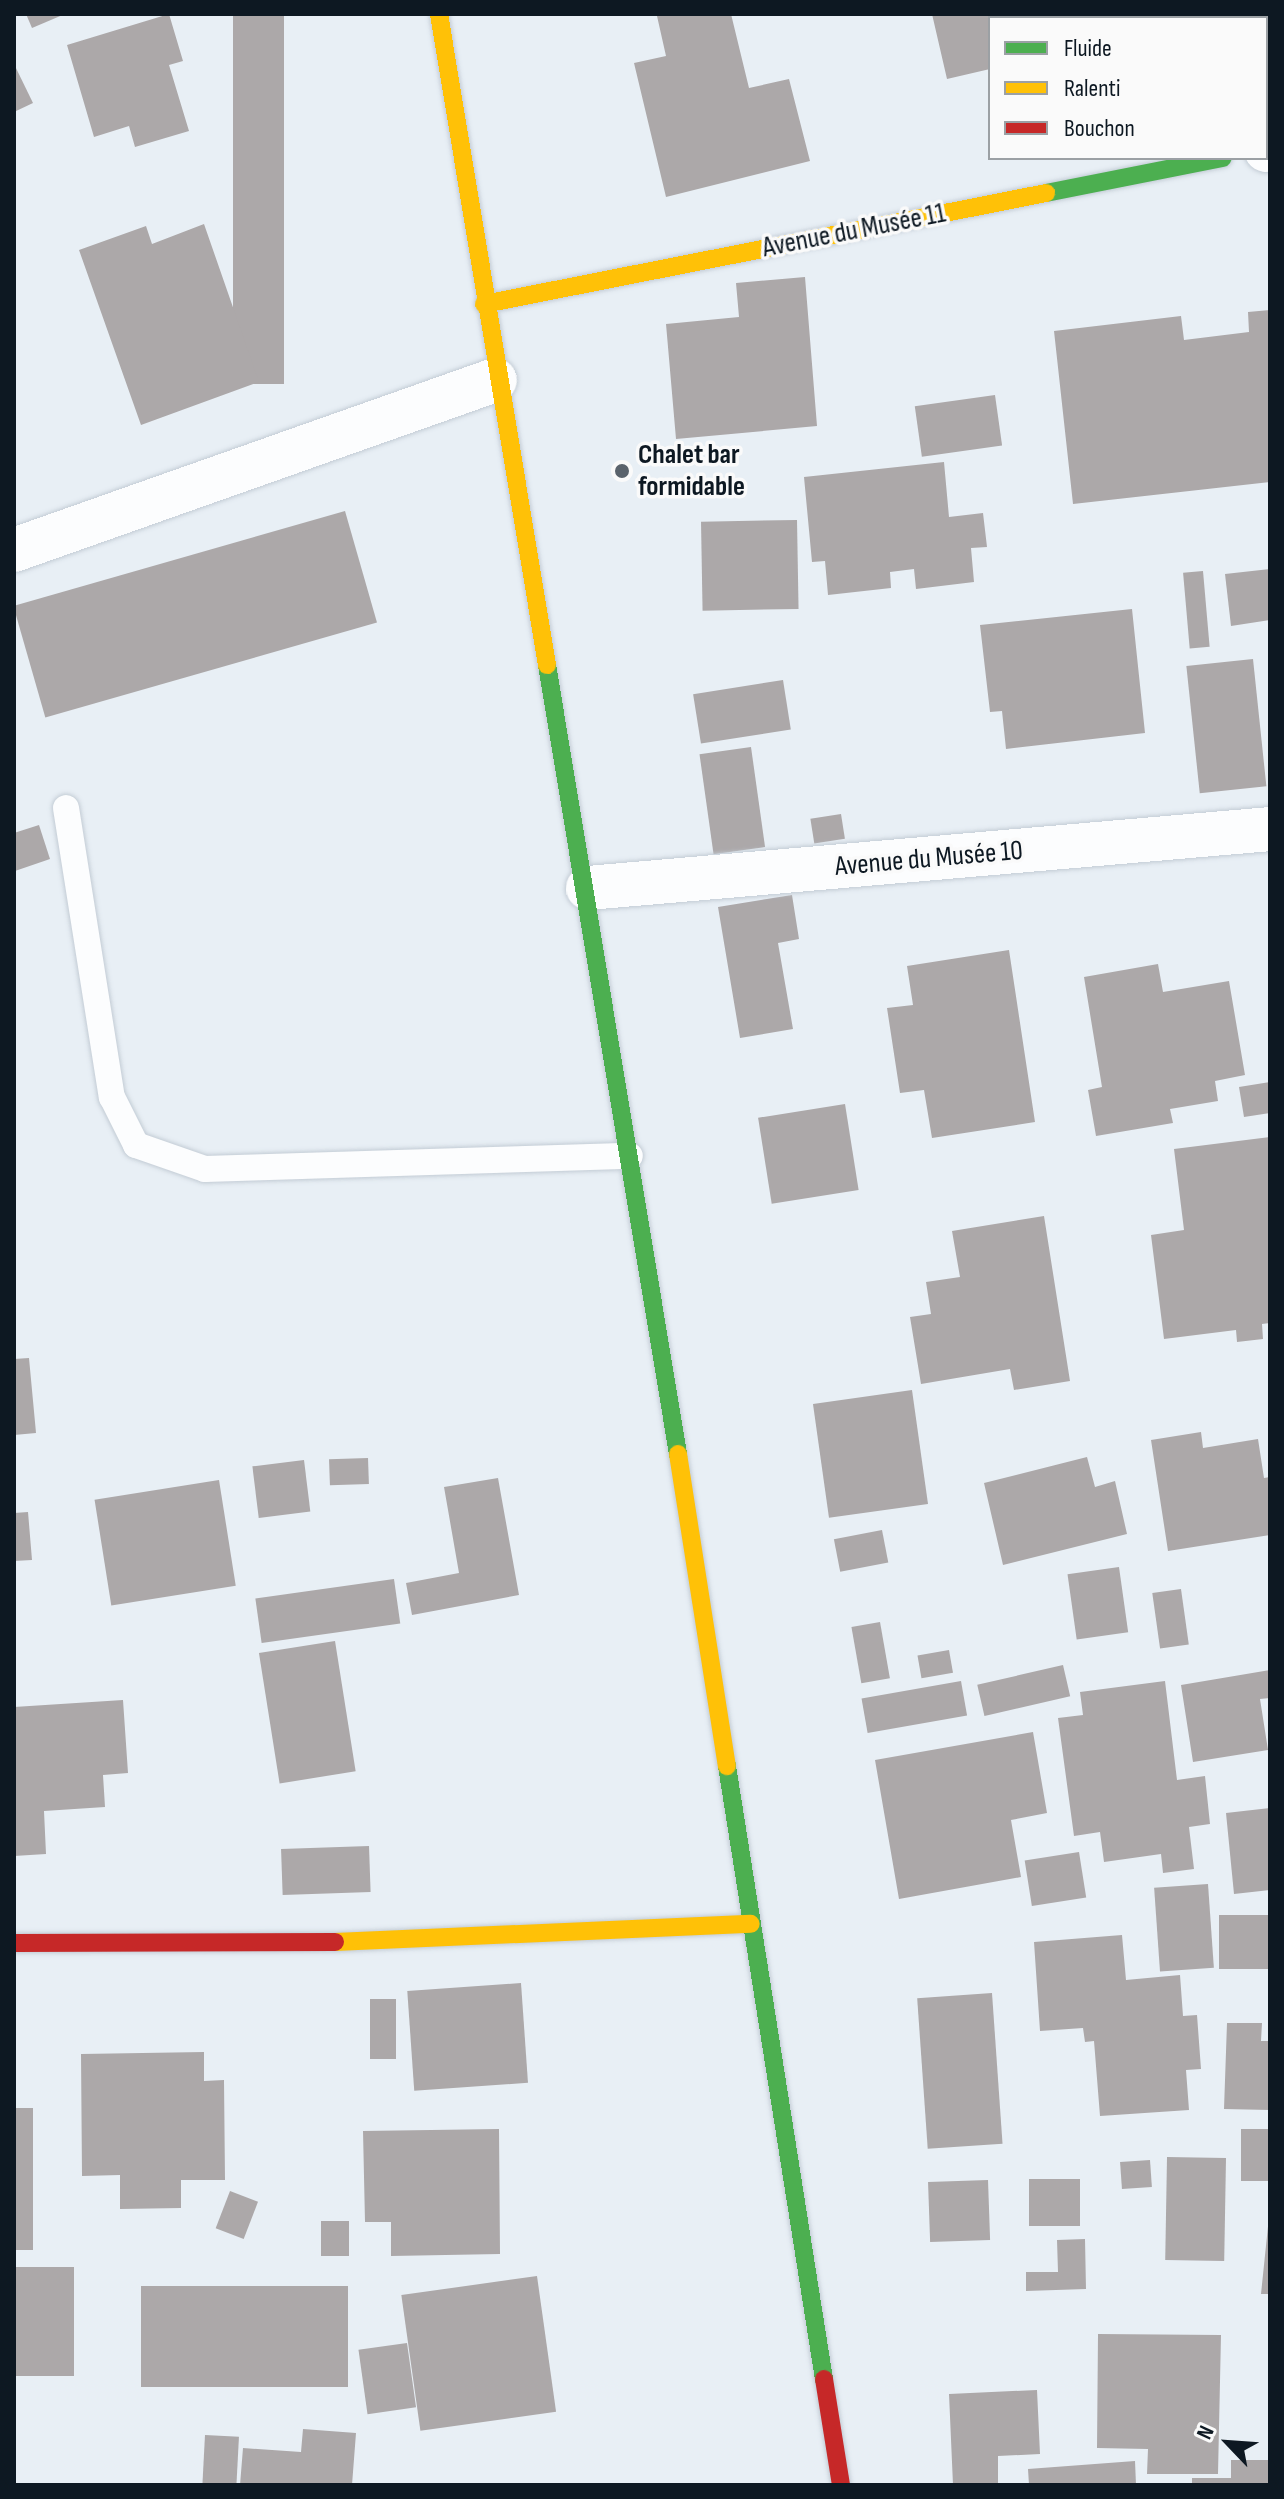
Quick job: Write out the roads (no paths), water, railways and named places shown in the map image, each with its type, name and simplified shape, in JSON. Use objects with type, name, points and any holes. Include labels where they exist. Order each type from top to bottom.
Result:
[{"type":"street","points":[[439,14],[495,380],[588,888],[841,2485]]},
{"type":"street","name":"Avenue du Musée 11","points":[[484,304],[1213,160]]},
{"type":"street","points":[[14,550],[495,380]]},
{"type":"street","name":"Avenue du Musée 10","points":[[588,888],[1270,829]]},
{"type":"street","points":[[14,1943],[235,1946],[751,1924]]},
{"type":"lane","points":[[66,808],[112,1097],[136,1145],[205,1169],[630,1156]]},
{"type":"place","name":"Chalet bar formidable","points":[[622,471]]}]
